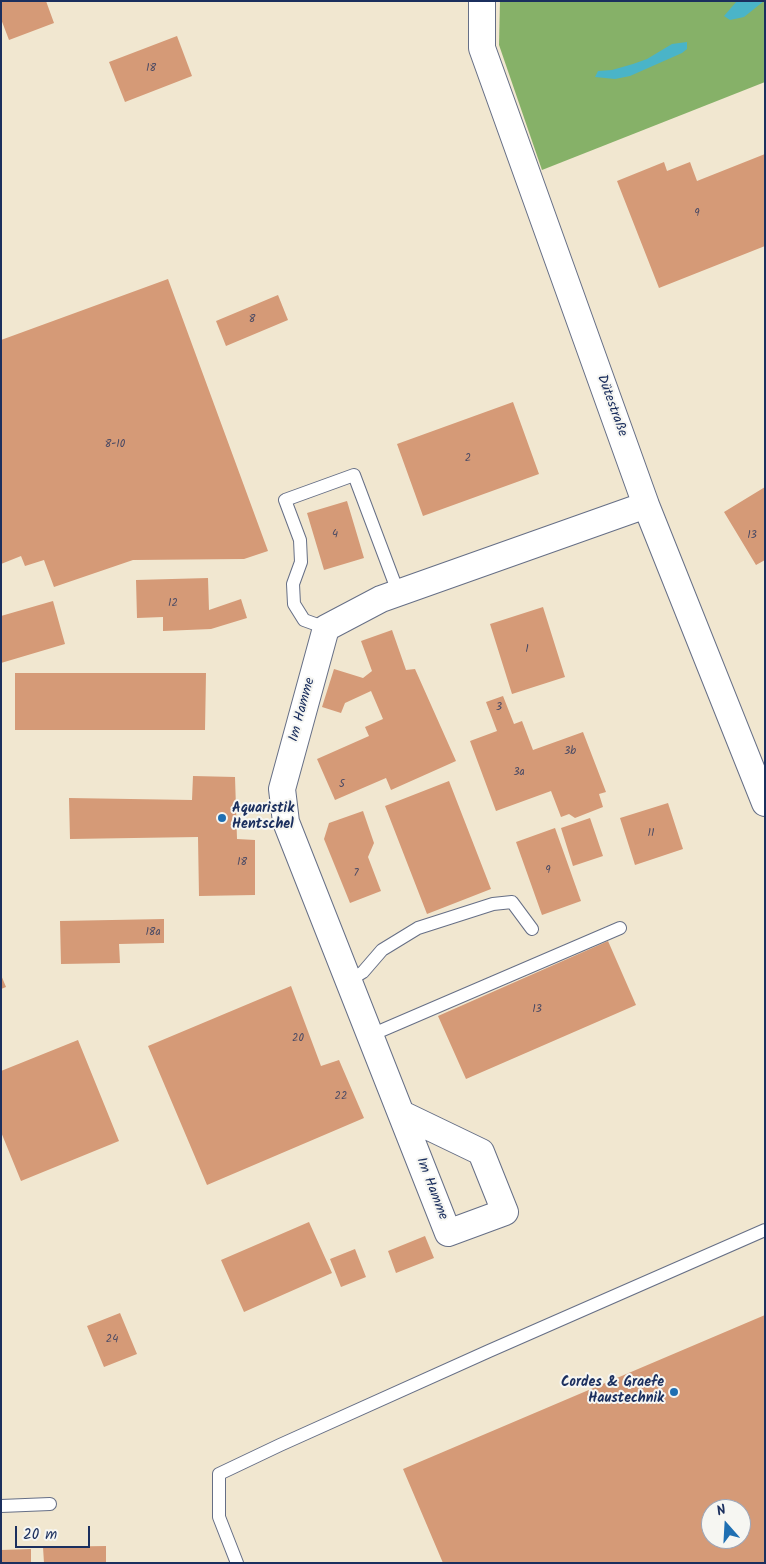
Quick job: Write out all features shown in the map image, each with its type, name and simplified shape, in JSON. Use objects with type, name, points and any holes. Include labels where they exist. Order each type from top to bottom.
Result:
[{"type":"street","name":"Dütestraße","points":[[482,1],[482,48],[646,505],[765,803]]},
{"type":"street","points":[[326,628],[398,592],[646,505]]},
{"type":"street","name":"Im Hamme","points":[[326,628],[282,789],[286,822],[350,980],[448,1233],[505,1212],[481,1152],[402,1114]]},
{"type":"lane","points":[[326,628],[304,620],[294,604],[293,584],[301,562],[300,540],[285,500],[354,475],[398,592]]},
{"type":"lane","points":[[350,980],[363,972],[382,950],[418,928],[493,904],[512,902],[532,929]]},
{"type":"lane","points":[[371,1035],[620,928]]},
{"type":"lane","points":[[237,1563],[219,1517],[219,1474],[280,1444],[765,1230]]},
{"type":"lane","points":[[1,1506],[50,1504]]},
{"type":"green space","points":[[500,1],[765,1],[765,82],[542,170],[499,45]]},
{"type":"water","points":[[737,1],[764,1],[744,17],[730,20],[724,16]]},
{"type":"water","points":[[687,42],[687,49],[682,53],[630,76],[615,79],[595,77],[598,71],[612,70],[633,64],[647,59],[672,44]]},
{"type":"building","points":[[1,1],[46,1],[54,23],[9,40],[1,19]]},
{"type":"building","points":[[177,36],[192,76],[125,102],[109,62]]},
{"type":"building","points":[[765,154],[765,246],[659,288],[617,181],[664,162],[667,171],[690,162],[697,181]]},
{"type":"building","points":[[168,279],[268,551],[244,559],[133,560],[54,587],[44,560],[25,566],[21,556],[1,564],[1,340]]},
{"type":"building","points":[[278,295],[288,320],[226,346],[216,321]]},
{"type":"building","points":[[513,402],[539,474],[423,516],[397,444]]},
{"type":"building","points":[[765,487],[765,560],[756,565],[724,512]]},
{"type":"building","points":[[347,501],[364,558],[324,570],[307,513]]},
{"type":"building","points":[[208,578],[209,610],[241,599],[247,618],[211,629],[163,631],[163,617],[137,618],[136,580]]},
{"type":"building","points":[[53,601],[65,644],[1,663],[1,616]]},
{"type":"building","points":[[543,607],[565,677],[512,694],[490,624]]},
{"type":"building","points":[[392,630],[406,670],[415,669],[456,761],[391,790],[386,778],[335,800],[317,759],[369,736],[365,727],[383,719],[371,691],[345,703],[341,713],[322,707],[334,669],[363,678],[372,671],[361,641]]},
{"type":"building","points":[[15,673],[206,673],[205,730],[15,730]]},
{"type":"building","points":[[503,696],[514,724],[522,721],[533,750],[583,732],[606,792],[599,794],[603,807],[575,818],[569,814],[561,817],[551,791],[496,811],[470,741],[497,731],[486,702]]},
{"type":"building","points":[[193,776],[235,777],[237,839],[255,840],[255,895],[199,896],[198,837],[70,839],[69,798],[192,800]]},
{"type":"building","points":[[449,781],[491,889],[427,914],[385,806]]},
{"type":"building","points":[[668,803],[683,849],[635,865],[620,818]]},
{"type":"building","points":[[363,811],[374,843],[368,857],[381,891],[350,903],[324,839],[329,823]]},
{"type":"building","points":[[590,818],[603,856],[573,866],[561,828]]},
{"type":"building","points":[[555,828],[581,901],[542,915],[516,842]]},
{"type":"building","points":[[164,919],[164,943],[119,944],[120,963],[61,964],[60,921]]},
{"type":"building","points":[[608,941],[636,1005],[466,1079],[438,1016]]},
{"type":"building","points":[[1,975],[6,987],[1,989]]},
{"type":"building","points":[[291,986],[321,1066],[339,1060],[364,1118],[207,1185],[148,1046]]},
{"type":"building","points":[[78,1040],[119,1141],[21,1181],[1,1132],[1,1071]]},
{"type":"building","points":[[309,1222],[332,1273],[244,1312],[221,1260]]},
{"type":"building","points":[[425,1236],[434,1258],[396,1273],[388,1251]]},
{"type":"building","points":[[355,1249],[366,1277],[341,1287],[330,1259]]},
{"type":"building","points":[[120,1313],[137,1354],[104,1367],[87,1326]]},
{"type":"building","name":"Cordes & Graefe Haustechnik","points":[[765,1315],[765,1563],[443,1563],[403,1469]]},
{"type":"building","points":[[106,1546],[106,1563],[44,1563],[43,1547]]},
{"type":"building","points":[[31,1549],[31,1563],[1,1563],[1,1550]]},
{"type":"place","name":"Aquaristik Hentschel","points":[[222,818]]},
{"type":"place","name":"Cordes & Graefe Haustechnik","points":[[674,1392]]}]
